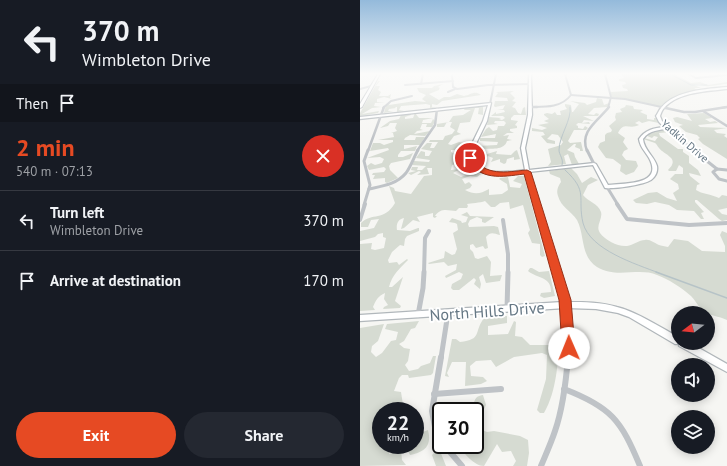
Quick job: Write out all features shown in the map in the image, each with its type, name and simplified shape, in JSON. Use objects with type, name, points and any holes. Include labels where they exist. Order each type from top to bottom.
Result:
[{"type":"main road","points":[[360,107],[367,96]]},
{"type":"street","points":[[360,220],[369,189],[370,180],[364,161],[384,106],[388,102],[412,96]]},
{"type":"street","points":[[492,96],[485,121],[470,151],[471,162],[481,170],[501,174],[594,164]]},
{"type":"street","points":[[530,96],[530,115],[523,148],[527,172],[566,305],[569,348],[564,389],[557,427],[541,466]]},
{"type":"street","points":[[530,107],[556,105],[569,99],[571,96]]},
{"type":"street","points":[[586,96],[611,97],[684,112],[703,111],[727,107]]},
{"type":"street","name":"Yadkin Drive","points":[[682,96],[671,101],[664,108],[658,116],[660,121],[717,169],[727,170]]},
{"type":"street","points":[[611,97],[609,106],[588,130],[584,137],[584,147],[627,219],[691,226],[709,226],[727,223]]},
{"type":"street","points":[[360,118],[490,104]]},
{"type":"street","points":[[369,189],[391,184],[400,179],[407,172],[417,151],[435,125],[437,110]]},
{"type":"street","points":[[703,111],[727,126]]},
{"type":"street","points":[[607,187],[642,182],[653,177],[656,172],[656,167],[643,146],[641,139],[644,134],[650,131],[667,128]]},
{"type":"street","name":"Yadkin Drive","points":[[717,169],[714,170],[714,175],[719,179],[727,181]]},
{"type":"street","points":[[503,220],[508,254],[507,310]]},
{"type":"street","points":[[418,315],[423,288],[425,238],[429,231]]},
{"type":"street","name":"North Hills Drive","points":[[360,318],[507,310],[566,305],[596,306],[618,310],[671,337]]},
{"type":"street","points":[[433,402],[448,313]]},
{"type":"street","points":[[695,350],[727,368]]},
{"type":"street","points":[[434,394],[501,389]]},
{"type":"street","points":[[564,389],[599,403],[613,414],[628,437],[640,466]]},
{"type":"street","points":[[451,454],[460,465]]},
{"type":"shaded area","points":[[370,96],[391,96],[390,98],[392,99],[384,97],[377,99],[377,102],[385,102],[375,103],[374,106],[381,107],[372,108],[362,114],[379,111],[378,113],[360,116],[360,113]]},
{"type":"shaded area","points":[[425,96],[432,96],[439,100],[444,97],[453,96],[476,96],[442,101],[437,105],[432,104],[432,107],[437,107],[430,108],[430,105],[426,104],[401,106],[399,110],[404,111],[397,112],[397,107],[395,107],[396,108],[389,109],[388,111],[393,111],[384,113],[386,105],[390,103],[389,105],[415,101],[426,102],[422,99]]},
{"type":"shaded area","points":[[513,96],[515,98],[512,101],[516,102],[512,107],[521,114],[523,108],[525,107],[526,115],[514,115],[511,118],[511,120],[518,121],[515,125],[517,128],[510,129],[510,131],[514,133],[507,133],[503,136],[509,135],[507,139],[512,140],[507,141],[500,148],[482,149],[481,154],[497,151],[496,154],[511,155],[517,150],[520,159],[514,160],[514,157],[507,159],[506,163],[504,164],[500,162],[500,159],[491,162],[493,158],[488,156],[481,161],[474,163],[472,156],[477,146],[497,145],[498,142],[480,141],[480,138],[495,138],[496,134],[481,137],[486,129],[489,127],[493,131],[497,130],[498,126],[504,126],[506,123],[504,121],[495,121],[494,123],[498,124],[487,125],[489,117],[501,118],[499,119],[502,120],[505,118],[503,116],[491,116],[496,112],[496,114],[505,112],[504,110],[497,109],[503,109],[505,105],[495,107],[495,101],[508,101],[507,98],[495,97]]},
{"type":"shaded area","points":[[611,96],[679,96],[674,97],[664,107]]},
{"type":"shaded area","points":[[597,98],[602,99],[604,105],[609,103],[609,105],[607,107],[594,108],[588,114],[594,115],[596,113],[599,114],[598,116],[583,116],[594,121],[584,120],[582,123],[589,122],[590,124],[578,123],[576,125],[578,128],[583,129],[585,126],[588,128],[586,130],[574,130],[568,141],[570,143],[581,142],[583,151],[580,151],[580,149],[575,147],[576,144],[567,150],[574,153],[579,164],[572,165],[568,154],[564,156],[566,164],[548,166],[551,162],[548,149],[561,145],[563,142],[558,135],[552,134],[547,139],[555,141],[555,144],[547,143],[541,136],[545,135],[543,132],[532,131],[532,128],[542,130],[547,128],[538,125],[549,123],[544,121],[549,119],[544,114],[552,114],[555,112],[557,115],[561,115],[560,111],[567,109],[565,104],[571,105],[573,112],[579,104],[570,101],[585,103],[587,105],[596,102]]},
{"type":"shaded area","points":[[626,105],[633,106],[634,109],[643,110],[640,112],[647,115],[647,119],[654,120],[654,118],[656,118],[659,123],[649,121],[642,123],[639,121],[635,123],[639,125],[622,127],[620,129],[618,133],[625,138],[623,142],[628,149],[624,151],[622,155],[626,160],[636,161],[638,166],[634,172],[626,175],[620,171],[621,165],[613,159],[606,158],[598,147],[600,143],[605,141],[605,135],[611,132],[612,130],[609,126],[616,120],[616,113],[622,112],[620,109]]},
{"type":"shaded area","points":[[483,106],[483,115],[478,114],[479,108],[475,108],[470,122],[460,123],[457,132],[461,134],[454,136],[448,144],[451,145],[459,142],[468,144],[464,150],[451,150],[451,152],[455,154],[464,153],[465,159],[462,159],[460,156],[455,156],[454,161],[463,161],[463,163],[452,165],[451,170],[460,169],[453,173],[461,177],[466,175],[464,171],[470,168],[481,174],[477,177],[470,176],[462,179],[465,184],[469,182],[472,185],[470,188],[465,190],[472,193],[477,193],[489,189],[489,195],[502,194],[508,190],[507,184],[499,179],[500,178],[508,177],[510,187],[520,188],[522,184],[513,181],[518,176],[524,176],[545,256],[542,257],[540,255],[540,244],[532,243],[528,233],[530,230],[523,205],[510,209],[509,202],[500,203],[495,207],[491,207],[485,201],[467,204],[467,208],[459,208],[456,211],[442,210],[437,213],[435,218],[433,217],[433,213],[417,217],[420,222],[413,220],[401,229],[404,218],[400,219],[397,230],[410,231],[419,228],[419,231],[407,236],[404,246],[400,245],[392,252],[388,260],[389,263],[397,262],[399,265],[407,259],[408,260],[394,275],[389,287],[392,287],[403,277],[395,301],[401,306],[400,308],[383,309],[388,305],[384,299],[385,293],[376,300],[373,307],[375,310],[360,311],[360,244],[372,243],[371,249],[375,250],[384,248],[386,238],[383,237],[383,233],[360,241],[360,231],[374,228],[379,219],[371,220],[368,227],[361,227],[361,223],[369,218],[387,213],[391,209],[395,203],[389,186],[394,188],[395,191],[411,194],[424,176],[432,175],[432,168],[427,168],[429,174],[417,175],[421,172],[419,171],[411,175],[408,173],[416,171],[411,170],[412,167],[418,167],[417,170],[422,170],[426,166],[412,165],[414,161],[429,162],[430,160],[416,158],[421,151],[425,152],[425,156],[429,156],[432,151],[421,149],[427,143],[432,143],[430,148],[434,148],[438,142],[429,142],[430,140],[443,140],[445,136],[452,134],[455,130],[450,127],[452,122],[449,122],[453,116],[463,115],[471,110],[464,110],[465,108]]},
{"type":"shaded area","points":[[415,113],[419,118],[433,118],[423,120],[422,123],[431,123],[433,119],[435,121],[432,127],[426,127],[427,124],[422,124],[420,129],[423,130],[417,131],[414,134],[430,131],[425,136],[410,135],[405,138],[404,140],[415,140],[416,137],[425,137],[420,145],[404,145],[404,149],[417,146],[415,151],[401,151],[398,155],[398,157],[403,157],[413,153],[410,159],[391,163],[389,166],[390,170],[398,178],[387,183],[385,182],[385,178],[373,179],[375,175],[372,175],[373,173],[384,172],[386,169],[384,167],[369,170],[367,166],[371,163],[375,165],[382,163],[384,159],[380,157],[367,158],[389,150],[388,148],[370,151],[373,143],[380,143],[384,145],[393,142],[393,140],[378,140],[394,137],[393,133],[391,133],[397,131],[395,128],[397,123],[390,123],[388,126],[380,128],[390,121],[399,119],[401,115],[411,114],[405,117],[405,119],[413,118]]},
{"type":"shaded area","points":[[704,113],[712,118],[705,119],[710,122],[715,121],[718,123],[698,125],[700,127],[727,128],[714,130],[717,133],[726,134],[724,136],[727,138],[727,159],[703,144],[698,139],[700,138],[697,135],[686,132],[679,126],[683,125],[675,122],[673,118],[677,117],[692,121],[687,114]]},
{"type":"shaded area","points":[[447,122],[444,127],[437,127],[437,124]]},
{"type":"shaded area","points":[[665,129],[670,132],[659,133],[660,136],[678,149],[683,149],[683,152],[689,156],[689,163],[698,170],[701,176],[689,173],[690,176],[700,184],[697,185],[696,190],[719,198],[722,195],[727,196],[727,208],[718,210],[722,214],[727,215],[727,220],[722,221],[719,219],[697,200],[695,200],[695,202],[704,212],[701,213],[704,219],[701,219],[694,211],[677,210],[669,205],[655,202],[647,204],[636,203],[633,200],[648,193],[657,192],[667,198],[677,201],[673,193],[679,189],[678,184],[670,179],[675,174],[683,174],[683,168],[679,165],[676,171],[669,171],[668,170],[672,166],[673,162],[670,157],[658,147],[656,143],[643,139],[655,141],[658,137],[654,136],[652,138],[645,135]]},
{"type":"shaded area","points":[[571,168],[577,174],[582,183],[591,177],[598,180],[588,185],[583,195],[600,209],[601,217],[598,228],[600,233],[605,238],[616,244],[627,246],[647,240],[668,247],[674,239],[688,241],[702,251],[725,252],[725,246],[720,235],[722,231],[727,233],[727,320],[715,316],[715,306],[699,306],[687,293],[661,277],[643,272],[612,272],[597,267],[585,251],[577,220],[559,200],[557,192],[561,182],[560,178],[550,174],[549,171]]},
{"type":"shaded area","points":[[467,212],[470,216],[494,217],[485,223],[482,222],[482,219],[477,217],[470,220],[468,224],[469,227],[498,227],[500,235],[491,233],[486,237],[488,248],[485,249],[483,246],[476,248],[473,244],[470,245],[470,249],[475,258],[478,259],[487,256],[491,262],[490,276],[502,275],[500,281],[486,283],[483,274],[479,277],[481,284],[480,289],[474,284],[476,280],[474,278],[459,290],[453,290],[451,288],[452,284],[461,279],[463,274],[459,272],[446,278],[445,276],[456,270],[457,264],[448,266],[444,262],[428,263],[444,258],[445,251],[452,255],[455,254],[457,249],[453,233],[458,230],[457,224],[449,222],[452,218],[461,221],[462,223],[466,222],[468,217],[461,215]]},
{"type":"shaded area","points":[[530,268],[539,272],[549,271],[555,296],[544,298],[540,296],[541,293],[551,292],[549,283],[543,278],[528,271]]},
{"type":"shaded area","points":[[507,316],[507,323],[488,326],[488,335],[508,334],[514,321],[516,322],[515,336],[522,337],[530,345],[551,345],[559,334],[560,336],[554,386],[552,395],[544,413],[540,413],[537,410],[546,379],[547,355],[542,353],[514,357],[496,367],[491,360],[476,361],[470,366],[471,376],[483,377],[487,381],[481,384],[465,386],[466,362],[452,362],[447,373],[449,377],[445,376],[452,339],[456,339],[460,342],[472,339],[475,337],[484,318]]},
{"type":"shaded area","points":[[419,321],[415,328],[411,329],[404,341],[399,344],[404,348],[410,349],[408,361],[405,365],[409,371],[418,369],[421,366],[430,363],[433,356],[436,356],[433,373],[431,375],[409,378],[408,375],[402,375],[399,378],[394,391],[401,392],[403,402],[372,402],[372,454],[401,454],[402,460],[406,465],[360,466],[360,328],[384,324],[378,341],[372,346],[371,352],[376,357],[382,353],[391,341],[396,340],[398,332],[385,329],[387,324]]},
{"type":"shaded area","points":[[483,395],[486,405],[484,409],[484,402],[474,402],[476,398]]},
{"type":"shaded area","points":[[428,430],[429,440],[424,449],[424,432]]},
{"type":"shaded area","points":[[484,431],[520,436],[528,440],[529,453],[527,466],[513,466],[516,461],[511,451],[502,452],[497,444],[484,466],[476,464],[465,454],[484,454]]},
{"type":"shaded area","points":[[441,454],[446,466],[436,466],[432,455]]},
{"type":"waterway","points":[[562,165],[559,152],[561,139],[569,117],[570,107]]},
{"type":"waterway","points":[[565,170],[580,190],[581,214],[587,233],[595,241],[615,255],[659,273]]},
{"type":"waterway","points":[[656,272],[727,298]]},
{"type":"route","points":[[470,158],[474,165],[486,172],[509,174],[527,172],[565,300],[569,348]]}]
